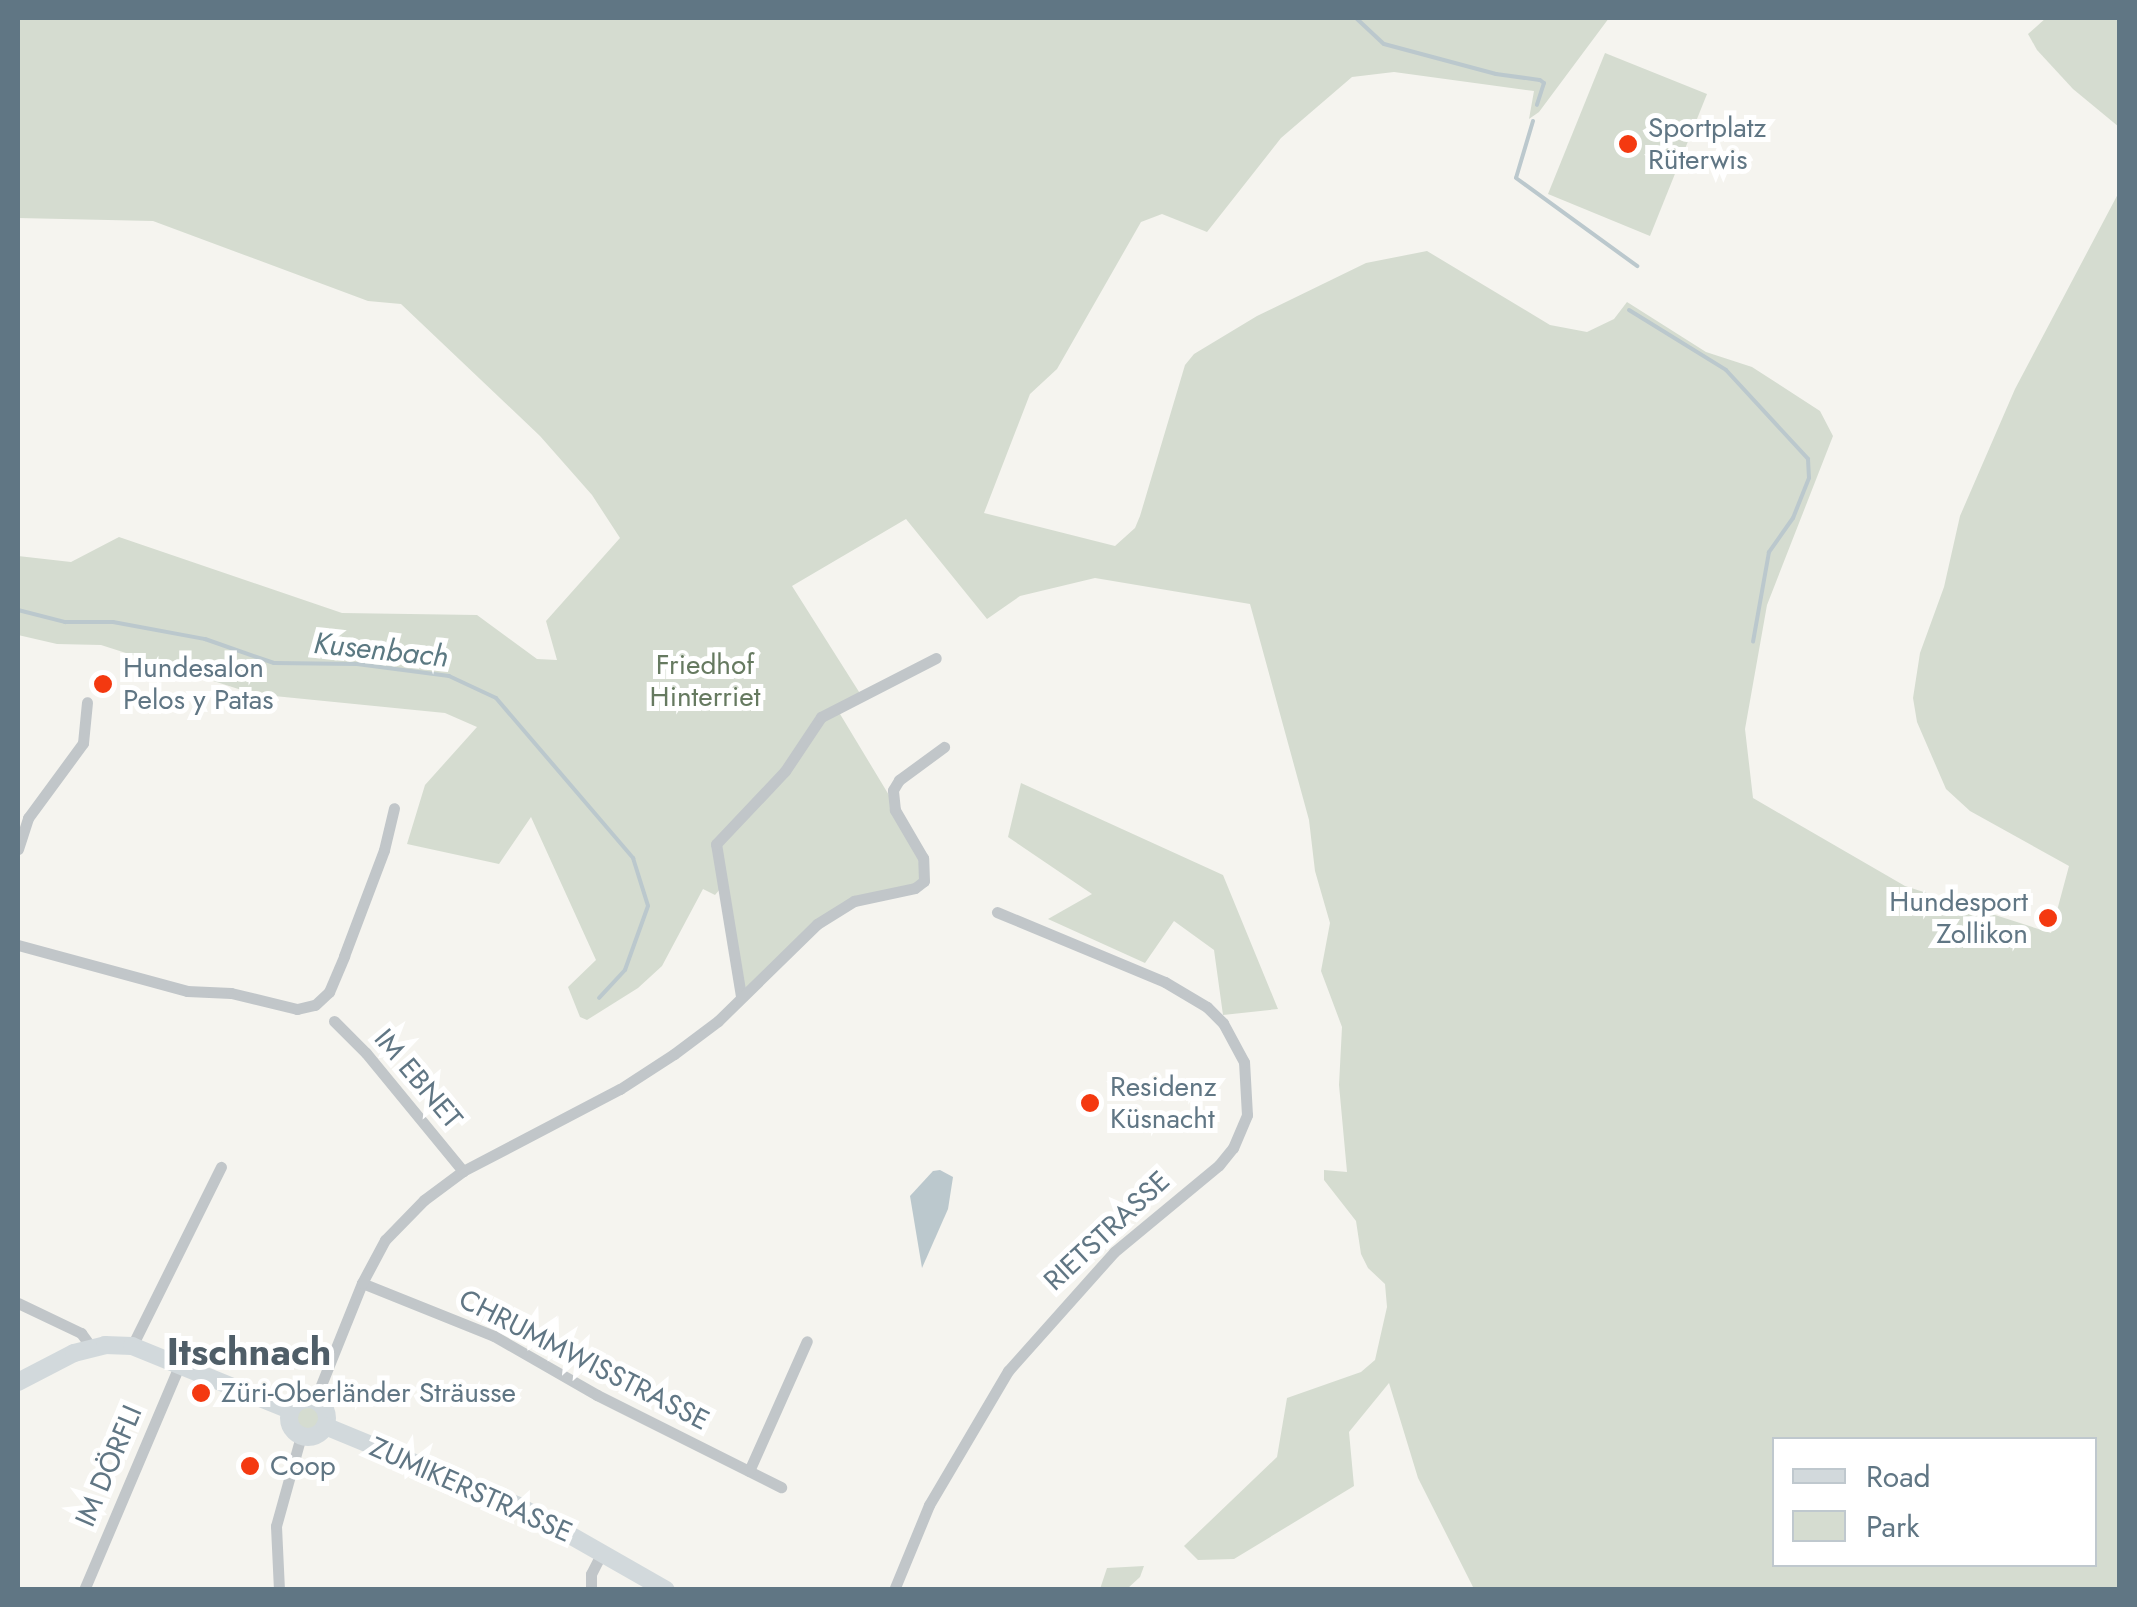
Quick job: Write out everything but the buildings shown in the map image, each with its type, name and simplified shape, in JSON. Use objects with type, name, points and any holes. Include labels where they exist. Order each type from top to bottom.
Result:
[{"type":"main road","points":[[18,1382],[92,1348],[132,1346],[181,1362],[290,1410]]},
{"type":"main road","points":[[300,1400],[315,1400],[326,1411],[325,1426],[315,1436],[301,1436],[290,1425],[290,1410],[300,1400]]},
{"type":"main road","name":"ZUMIKERSTRASSE","points":[[325,1426],[518,1506],[666,1590]]},
{"type":"street","points":[[741,996],[715,858],[720,838],[785,771],[821,717],[936,658]]},
{"type":"street","points":[[18,849],[28,818],[83,742],[87,702]]},
{"type":"street","points":[[315,1400],[362,1283],[385,1240],[424,1200],[462,1171],[620,1089],[718,1021],[817,924],[854,900],[915,888],[924,882],[923,858],[895,810],[893,790],[899,780],[944,747]]},
{"type":"street","points":[[18,945],[187,991],[231,994],[297,1010],[315,1005],[329,992],[344,956],[384,850],[394,808]]},
{"type":"street","name":"RIETSTRASSE","points":[[894,1590],[924,1515],[1008,1372],[1120,1246],[1219,1165],[1234,1148],[1247,1115],[1244,1062],[1223,1024],[1207,1007],[1166,982],[997,912]]},
{"type":"street","name":"IM EBNET","points":[[334,1021],[462,1171]]},
{"type":"street","points":[[132,1346],[221,1167]]},
{"type":"street","name":"CHRUMMWISSTRASSE","points":[[362,1283],[494,1336],[597,1395],[780,1487]]},
{"type":"street","points":[[18,1303],[81,1332],[92,1348]]},
{"type":"street","points":[[748,1471],[807,1341]]},
{"type":"street","name":"IM DÖRFLI","points":[[84,1590],[181,1362]]},
{"type":"street","points":[[279,1590],[276,1526],[301,1436]]},
{"type":"street","points":[[591,1590],[591,1574],[602,1552]]},
{"type":"green space","name":"Friedhof Hinterriet","points":[[18,18],[1609,18],[1539,112],[1529,119],[1534,91],[1394,72],[1352,77],[1281,138],[1207,232],[1162,214],[1141,222],[1057,369],[1030,394],[984,513],[1115,546],[1135,528],[1140,516],[1185,365],[1194,354],[1257,316],[1366,263],[1427,251],[1550,325],[1587,332],[1614,319],[1627,302],[1706,352],[1752,367],[1820,411],[1833,436],[1767,605],[1745,729],[1753,798],[1905,886],[2051,933],[2069,866],[1970,811],[1946,789],[1917,722],[1913,698],[1920,653],[1944,587],[1960,516],[2015,389],[2119,192],[2119,1589],[1473,1587],[1418,1478],[1389,1383],[1349,1432],[1354,1486],[1234,1559],[1198,1560],[1184,1546],[1277,1457],[1287,1398],[1361,1372],[1375,1360],[1387,1307],[1385,1284],[1368,1268],[1361,1254],[1356,1221],[1324,1180],[1324,1170],[1347,1172],[1339,1085],[1342,1027],[1321,971],[1330,923],[1315,871],[1309,820],[1250,604],[1095,578],[1020,596],[987,619],[906,519],[792,586],[861,695],[837,709],[910,830],[924,881],[886,892],[817,924],[741,996],[720,889],[715,895],[703,889],[662,966],[638,988],[587,1020],[580,1017],[568,987],[596,960],[531,817],[499,864],[407,844],[425,785],[477,727],[445,713],[254,694],[101,645],[57,644],[18,635],[18,556],[71,562],[119,537],[342,613],[477,615],[537,659],[557,660],[546,621],[620,538],[592,495],[540,436],[401,304],[368,301],[153,221],[18,218]]},
{"type":"green space","points":[[2046,18],[2119,18],[2119,127],[2073,89],[2037,50],[2028,34]]},
{"type":"green space","name":"Sportplatz Rüterwis","points":[[1605,53],[1707,94],[1650,236],[1548,194]]},
{"type":"green space","points":[[1021,783],[1223,875],[1278,1009],[1223,1015],[1214,950],[1174,921],[1145,963],[1048,919],[1092,894],[1008,837]]},
{"type":"green space","points":[[307,1406],[319,1418],[307,1430],[295,1418]]},
{"type":"green space","points":[[1144,1566],[1140,1577],[1127,1589],[1100,1589],[1107,1568]]},
{"type":"shaded area","points":[[933,1171],[953,1177],[948,1209],[922,1268],[910,1196]]},
{"type":"waterway","points":[[1356,18],[1384,44],[1496,74],[1540,80],[1544,83],[1537,105]]},
{"type":"waterway","points":[[1533,121],[1516,178],[1637,266]]},
{"type":"waterway","points":[[1629,310],[1726,370],[1808,459],[1809,478],[1793,518],[1769,552],[1753,642]]},
{"type":"waterway","name":"Kusenbach","points":[[18,610],[65,622],[113,622],[205,639],[274,663],[357,664],[449,676],[496,698],[633,858],[648,906],[625,970],[599,998]]},
{"type":"place","name":"Sportplatz Rüterwis","points":[[1628,144]]},
{"type":"place","name":"Hundesalon Pelos y Patas","points":[[103,684]]},
{"type":"place","name":"Hundesport Zollikon","points":[[2048,918]]},
{"type":"place","name":"Residenz Küsnacht","points":[[1090,1103]]},
{"type":"place","name":"Züri-Oberländer Sträusse","points":[[201,1393]]},
{"type":"place","name":"Coop","points":[[250,1466]]},
{"type":"district","name":"Itschnach","points":[[249,1352]]}]
